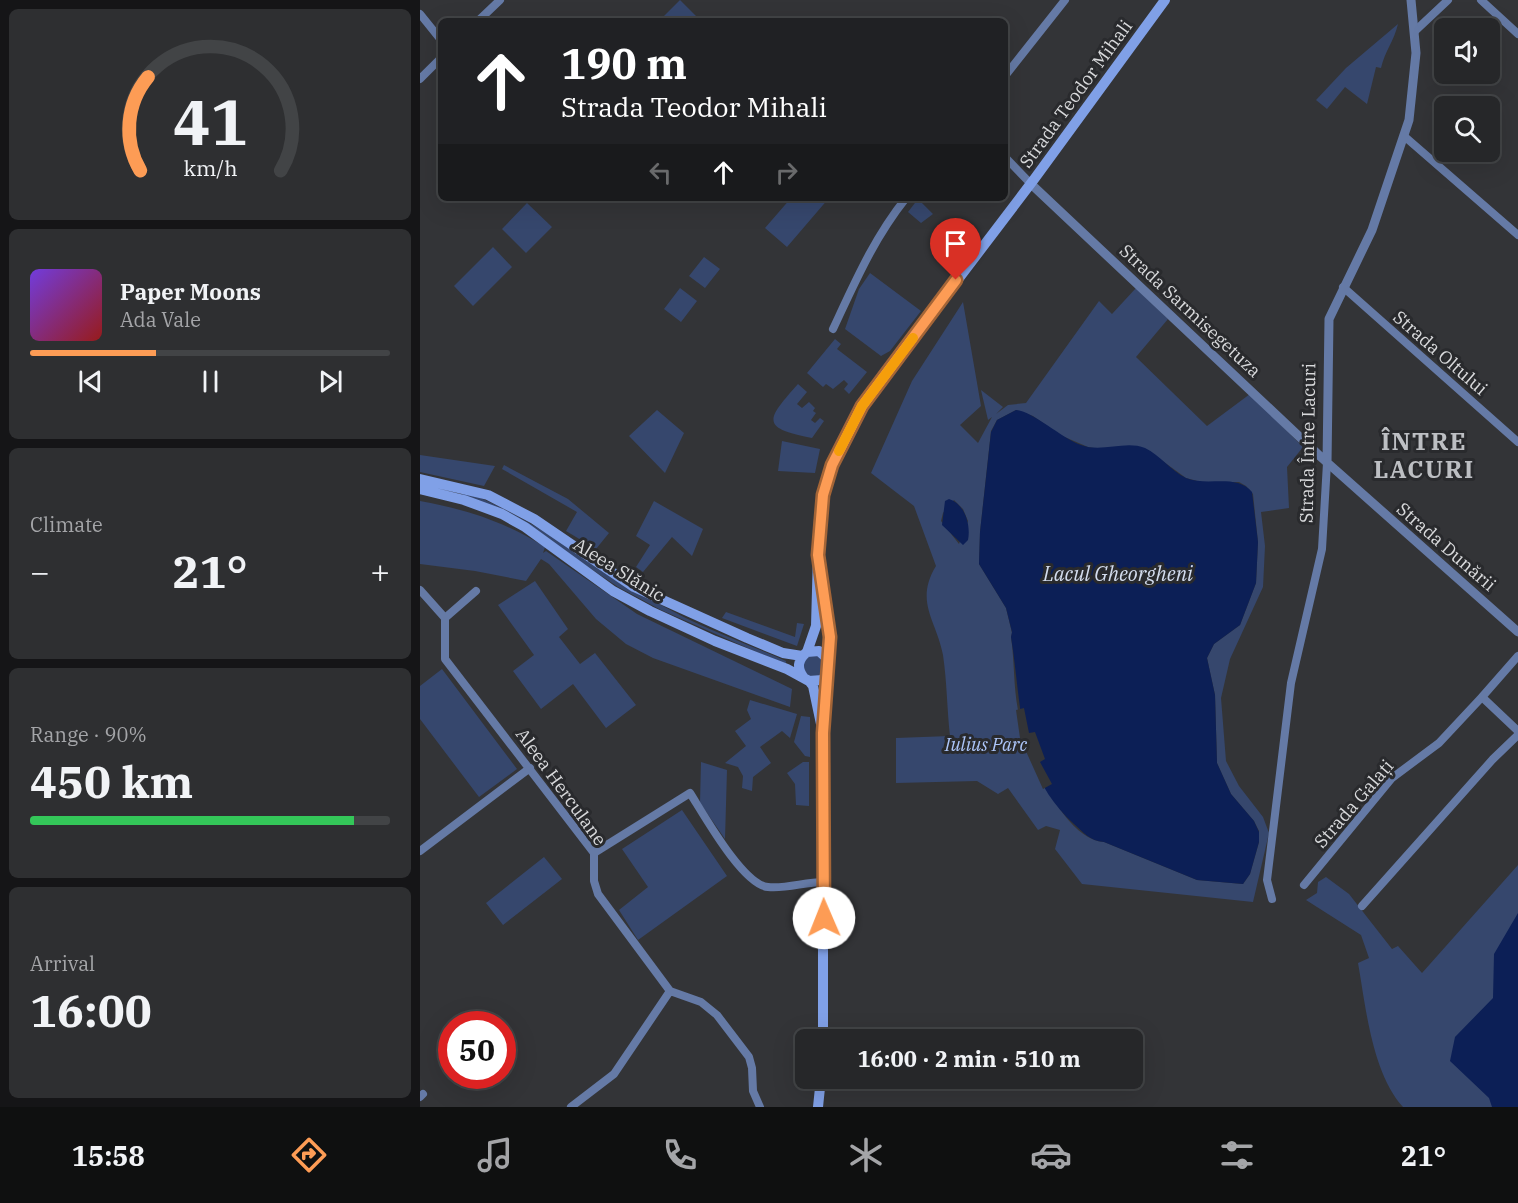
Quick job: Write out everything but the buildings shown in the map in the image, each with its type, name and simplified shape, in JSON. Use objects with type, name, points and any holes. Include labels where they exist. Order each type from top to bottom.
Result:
[{"type":"main road","name":"Strada Teodor Mihali","points":[[804,654],[816,627],[819,518],[826,482],[862,406],[1031,184],[1165,0]]},
{"type":"main road","name":"Aleea Slănic","points":[[420,479],[488,495],[534,519],[634,587],[783,653],[804,654]]},
{"type":"main road","name":"Aleea Slănic","points":[[420,489],[471,502],[502,514],[633,602],[715,641],[807,679]]},
{"type":"main road","name":"Strada Teodor Mihali","points":[[819,579],[829,628],[829,665],[823,733]]},
{"type":"main road","points":[[807,679],[822,680],[829,665],[819,651],[804,654],[798,667],[807,679],[813,686],[823,733],[823,1029]]},
{"type":"main road","points":[[818,1107],[820,1089]]},
{"type":"street","points":[[481,18],[500,0]]},
{"type":"street","points":[[1008,72],[1065,0]]},
{"type":"street","name":"Strada Între Lacuri","points":[[1272,899],[1267,880],[1291,683],[1322,549],[1327,463],[1327,329],[1332,309],[1372,230],[1404,136],[1413,90],[1415,32],[1411,0]]},
{"type":"street","points":[[1415,32],[1448,0]]},
{"type":"street","points":[[1481,0],[1518,33]]},
{"type":"street","points":[[420,14],[438,36]]},
{"type":"street","points":[[420,79],[438,61]]},
{"type":"street","points":[[1404,136],[1518,235]]},
{"type":"street","points":[[1008,160],[1031,184]]},
{"type":"street","name":"Strada Sarmisegetuza","points":[[1031,184],[1327,463]]},
{"type":"street","points":[[833,329],[861,267],[904,201]]},
{"type":"street","name":"Strada Oltului","points":[[1343,287],[1518,442]]},
{"type":"street","name":"Strada Dunării","points":[[1327,463],[1518,632]]},
{"type":"street","points":[[420,590],[445,618],[476,591]]},
{"type":"street","name":"Aleea Herculane","points":[[445,618],[445,659],[594,853],[594,881],[598,894],[670,991]]},
{"type":"street","name":"Strada Galați","points":[[1304,885],[1392,778],[1439,743],[1518,656]]},
{"type":"street","points":[[1362,906],[1492,759],[1518,733],[1482,697]]},
{"type":"street","points":[[420,851],[530,768]]},
{"type":"street","points":[[594,853],[690,794],[746,874],[756,883],[768,887],[823,882]]},
{"type":"street","points":[[571,1107],[614,1074],[670,991],[701,1002],[717,1015],[749,1057],[753,1091],[760,1107]]},
{"type":"green space","points":[[680,0],[698,18],[662,18]]},
{"type":"green space","points":[[1398,24],[1381,68],[1376,67],[1367,104],[1345,87],[1327,109],[1316,100],[1346,68]]},
{"type":"green space","points":[[788,201],[826,201],[787,247],[765,228]]},
{"type":"green space","points":[[916,201],[920,201],[933,214],[921,223],[908,212]]},
{"type":"green space","points":[[527,203],[552,227],[526,253],[502,229]]},
{"type":"green space","points":[[493,247],[512,267],[473,306],[454,286]]},
{"type":"green space","points":[[704,257],[720,269],[705,288],[689,276]]},
{"type":"green space","points":[[870,273],[921,311],[890,351],[881,356],[845,329],[859,289]]},
{"type":"green space","points":[[680,288],[697,301],[681,322],[664,309]]},
{"type":"green space","name":"Iulius Parc","points":[[1136,288],[1168,319],[1136,357],[1207,426],[1250,394],[1303,447],[1287,467],[1289,508],[1261,512],[1265,546],[1263,587],[1230,659],[1221,698],[1226,761],[1239,786],[1263,817],[1269,833],[1253,902],[1082,884],[1055,849],[1060,830],[1046,826],[1038,830],[1008,788],[998,794],[977,781],[896,783],[896,738],[950,736],[943,655],[927,601],[927,590],[936,566],[914,506],[871,473],[912,381],[963,302],[981,406],[960,425],[978,443],[992,417],[988,420],[981,390],[1003,407],[996,414],[1008,405],[1026,403],[1099,301],[1112,314]],"holes":[[[1016,410],[1033,416],[1060,435],[1088,447],[1100,449],[1133,446],[1146,449],[1186,478],[1205,483],[1239,482],[1253,494],[1258,542],[1256,583],[1240,625],[1214,644],[1207,658],[1215,695],[1217,763],[1231,794],[1254,821],[1259,831],[1259,842],[1250,874],[1243,884],[1197,880],[1089,837],[1074,826],[1061,811],[1039,773],[1024,734],[1018,709],[1012,633],[1006,608],[979,564],[980,532],[991,431],[997,420]],[[954,500],[963,509],[968,521],[959,544],[941,521],[943,513]]]},
{"type":"green space","points":[[835,339],[841,344],[837,349],[867,372],[849,394],[844,389],[848,384],[844,380],[833,389],[826,384],[823,387],[807,373]]},
{"type":"green space","points":[[798,384],[807,392],[797,404],[802,408],[809,402],[815,408],[813,411],[816,413],[811,420],[815,423],[820,418],[824,421],[812,438],[783,430],[776,426],[774,420],[780,406]]},
{"type":"green space","points":[[657,410],[684,433],[665,473],[629,436]]},
{"type":"green space","points":[[782,441],[820,449],[815,473],[778,471]]},
{"type":"green space","points":[[420,455],[495,466],[484,486],[420,472]]},
{"type":"green space","points":[[504,465],[568,499],[609,533],[596,549],[566,531],[577,512],[502,469]]},
{"type":"green space","points":[[464,491],[540,529],[661,605],[707,628],[786,661],[786,665],[661,610],[618,587],[532,529],[462,495]]},
{"type":"green space","points":[[420,501],[454,508],[485,518],[530,538],[545,547],[543,553],[546,551],[637,614],[792,689],[790,707],[653,658],[626,644],[596,619],[549,564],[541,559],[526,581],[420,564]]},
{"type":"green space","points":[[654,501],[703,529],[692,556],[672,537],[643,572],[636,567],[650,545],[636,536]]},
{"type":"green space","points":[[535,581],[568,629],[559,637],[580,664],[595,653],[636,705],[606,728],[573,684],[541,709],[513,671],[534,655],[498,605]]},
{"type":"green space","points":[[726,612],[795,637],[797,623],[804,624],[797,646],[722,618]]},
{"type":"green space","points":[[808,654],[824,657],[825,674],[809,678],[801,664]]},
{"type":"green space","points":[[442,669],[517,769],[479,797],[420,719],[420,686]]},
{"type":"green space","points":[[750,700],[797,714],[790,738],[782,731],[760,747],[771,763],[753,777],[752,791],[742,788],[743,776],[738,767],[725,763],[746,746],[735,731],[751,719],[747,710]]},
{"type":"green space","points":[[801,716],[810,717],[810,757],[805,756],[794,742]]},
{"type":"green space","points":[[701,762],[727,770],[725,839],[700,803]]},
{"type":"green space","points":[[803,762],[809,762],[809,806],[796,805],[795,784],[787,773]]},
{"type":"green space","points":[[682,810],[727,876],[638,940],[619,910],[648,887],[622,849]]},
{"type":"green space","points":[[544,857],[562,879],[503,925],[486,903]]},
{"type":"green space","points":[[1518,865],[1518,1107],[1403,1107],[1392,1093],[1384,1076],[1372,1039],[1358,963],[1369,958],[1361,935],[1306,900],[1317,893],[1318,882],[1326,877],[1349,894],[1392,949],[1398,946],[1422,973]]},
{"type":"water","name":"Lacul Gheorgheni","points":[[1016,410],[1031,415],[1081,445],[1097,448],[1130,445],[1145,448],[1186,478],[1238,483],[1252,492],[1258,542],[1256,583],[1240,625],[1214,644],[1207,658],[1215,695],[1217,763],[1231,794],[1254,821],[1259,832],[1259,842],[1250,874],[1243,884],[1197,880],[1091,838],[1055,804],[1042,783],[1025,736],[1012,632],[1006,608],[979,564],[980,532],[991,432],[997,420]]},
{"type":"water","points":[[949,499],[959,505],[968,522],[968,540],[963,545],[942,525],[945,501]]},
{"type":"water","points":[[1518,913],[1518,1107],[1492,1107],[1489,1098],[1450,1061],[1455,1037],[1493,998],[1494,954]]},
{"type":"pier","points":[[1024,708],[1029,733],[1035,732],[1045,759],[1040,762],[1052,784],[1043,789],[1020,738],[1016,710]]},
{"type":"slow traffic","points":[[839,451],[862,406],[913,338]]},
{"type":"district","name":"ÎNTRE LACURI","points":[[1424,456]]},
{"type":"route","points":[[824,918],[823,733],[830,665],[830,637],[819,579],[819,518],[823,495],[832,465],[862,406],[956,280]]}]
